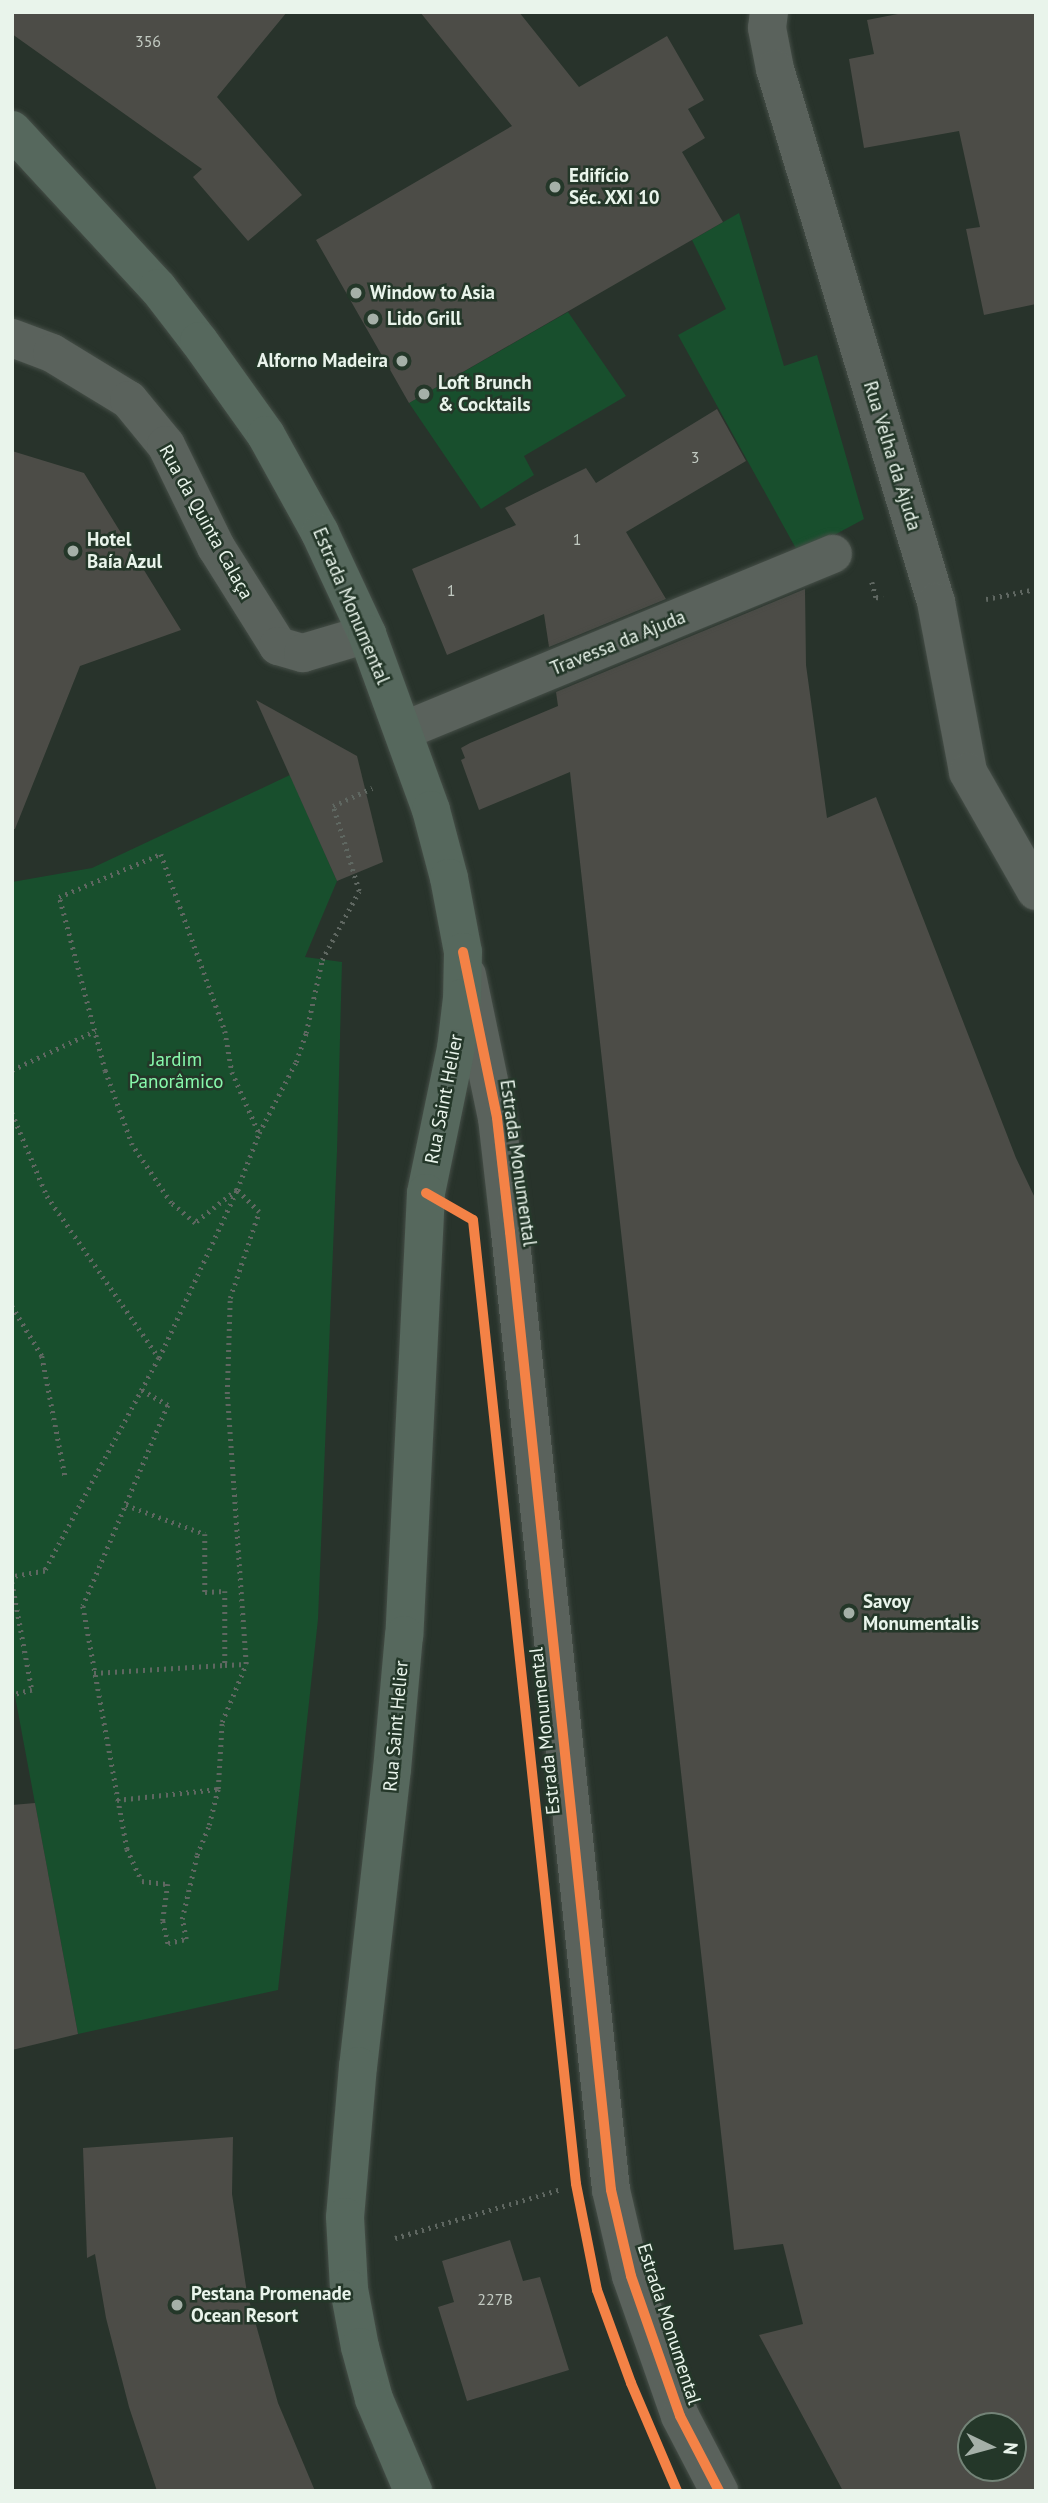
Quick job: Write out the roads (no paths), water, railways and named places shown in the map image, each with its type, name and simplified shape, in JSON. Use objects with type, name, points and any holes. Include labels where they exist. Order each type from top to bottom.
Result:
[{"type":"main road","name":"Estrada Monumental","points":[[12,130],[158,288],[258,424],[320,533],[366,634],[431,810],[449,878],[463,952]]},
{"type":"main road","name":"Rua Saint Helier","points":[[412,2491],[374,2399],[360,2347],[349,2289],[345,2217],[358,2066],[373,1947],[403,1648],[426,1193],[456,1048],[463,998],[463,952]]},
{"type":"street","name":"Rua Velha da Ajuda","points":[[769,12],[767,29],[775,69],[936,602],[968,772],[1036,891]]},
{"type":"street","name":"Rua da Quinta Calaça","points":[[12,338],[52,353],[129,400],[166,444],[216,547],[278,646],[303,653],[366,634]]},
{"type":"street","name":"Travessa da Ajuda","points":[[402,731],[833,554]]},
{"type":"street","name":"Estrada Monumental","points":[[463,952],[497,1118],[611,2190],[631,2276],[680,2416],[719,2491]]},
{"type":"place","name":"Edifício Séc. XXI 10","points":[[555,187]]},
{"type":"place","name":"Window to Asia","points":[[356,293]]},
{"type":"place","name":"Lido Grill","points":[[373,319]]},
{"type":"place","name":"Alforno Madeira","points":[[402,361]]},
{"type":"place","name":"Loft Brunch & Cocktails","points":[[424,394]]},
{"type":"place","name":"Hotel Baía Azul","points":[[73,551]]},
{"type":"place","name":"Savoy Monumentalis","points":[[849,1613]]},
{"type":"place","name":"Pestana Promenade Ocean Resort","points":[[177,2305]]},
{"type":"park label","name":"Jardim Panorâmico","points":[[176,1071]]}]
